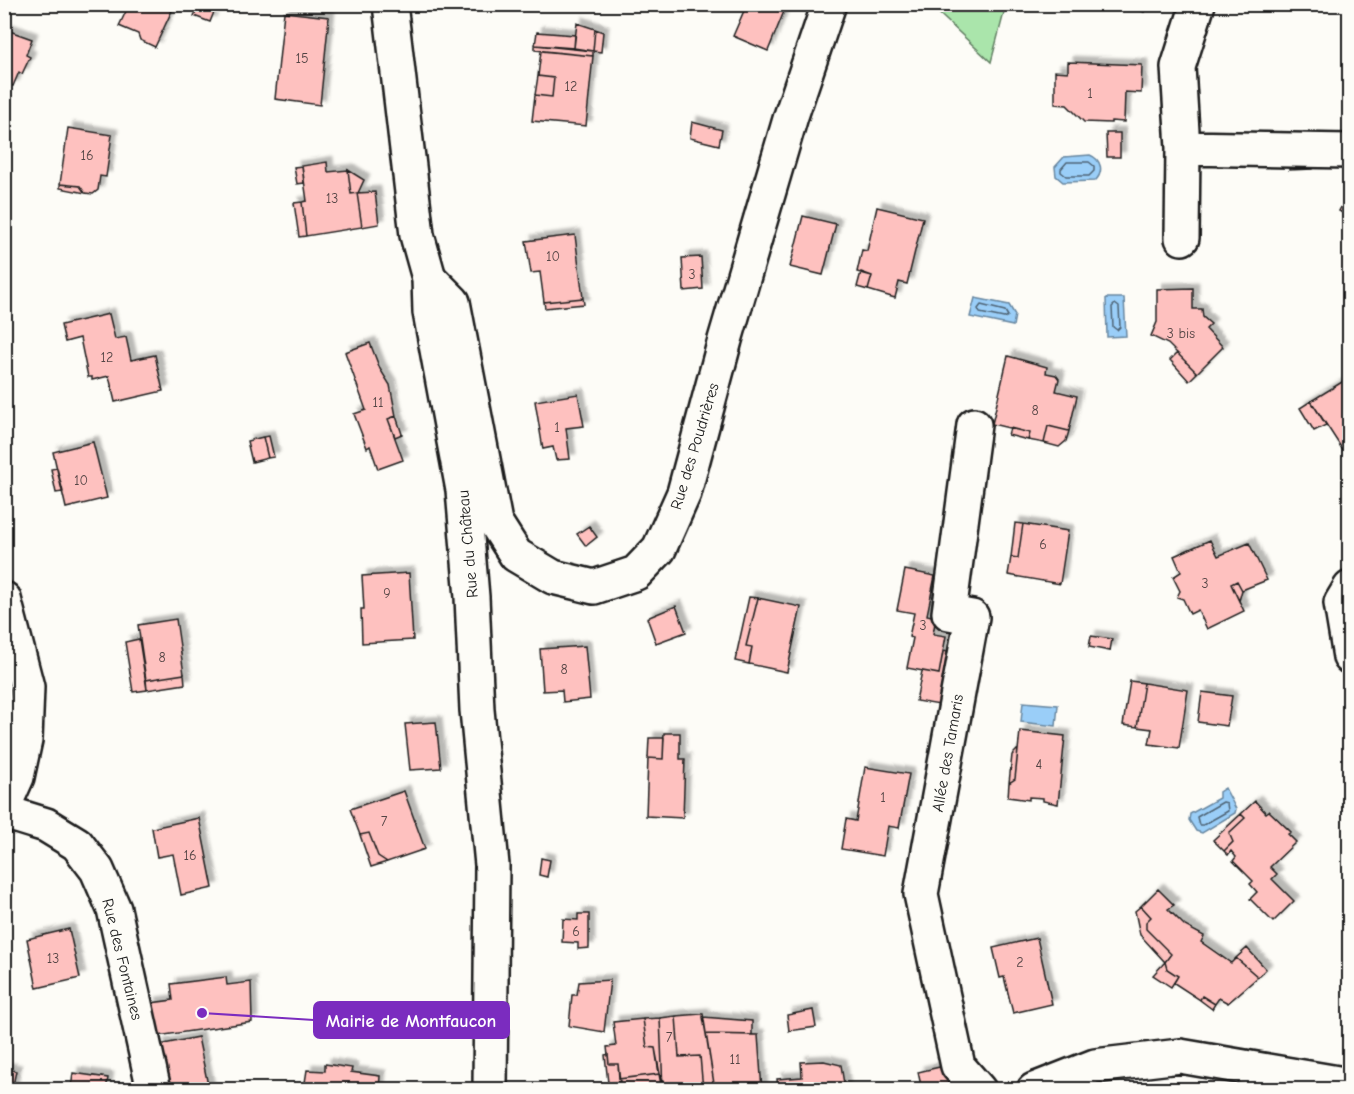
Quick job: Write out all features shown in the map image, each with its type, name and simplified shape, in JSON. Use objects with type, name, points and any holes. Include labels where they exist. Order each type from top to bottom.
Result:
[{"type":"street","name":"Rue du Château","points":[[390,4],[417,235],[429,278],[430,312],[463,490],[472,597],[477,710],[492,866],[490,1089]]},
{"type":"street","name":"Rue des Poudrières","points":[[429,278],[453,302],[495,522],[516,555],[553,577],[594,587],[636,573],[659,549],[684,493],[728,328],[791,116],[829,4]]},
{"type":"street","points":[[1182,238],[1183,148],[1178,67],[1198,4]]},
{"type":"street","points":[[1183,148],[1350,151]]},
{"type":"street","name":"Allée des Tamaris","points":[[974,425],[949,613],[972,617],[921,894],[958,1066],[979,1089]]},
{"type":"street","points":[[1350,588],[1341,603],[1350,657]]},
{"type":"street","points":[[4,599],[27,687],[26,740],[17,777],[4,806]]},
{"type":"street","name":"Rue des Fontaines","points":[[4,812],[46,825],[77,844],[97,870],[114,909],[154,1089]]},
{"type":"street","points":[[1034,1089],[1095,1066],[1180,1056],[1350,1085]]},
{"type":"green space","points":[[930,5],[1006,5],[991,62]]},
{"type":"water","points":[[1090,155],[1097,160],[1101,170],[1095,181],[1063,182],[1056,176],[1055,167],[1064,157]]},
{"type":"water","points":[[975,298],[1009,305],[1015,315],[1013,326],[970,317]]},
{"type":"water","points":[[1106,298],[1124,298],[1126,336],[1107,337]]},
{"type":"water","points":[[1023,702],[1058,705],[1056,726],[1021,722]]},
{"type":"water","points":[[1225,788],[1236,809],[1235,813],[1202,833],[1196,831],[1189,820],[1190,814],[1219,798],[1219,792]]},
{"type":"building","points":[[135,4],[175,4],[155,47],[140,40],[138,34],[119,26],[128,7],[133,8]]},
{"type":"building","points":[[199,4],[216,7],[210,22],[194,16]]},
{"type":"building","points":[[443,4],[469,4],[443,7]]},
{"type":"building","points":[[742,4],[787,4],[768,51],[733,36],[746,6]]},
{"type":"building","points":[[1126,4],[1147,4],[1144,12]]},
{"type":"building","points":[[284,12],[329,17],[320,105],[275,99]]},
{"type":"building","points":[[577,23],[595,29],[593,51],[574,48]]},
{"type":"building","points":[[4,29],[32,39],[26,55],[30,57],[22,74],[19,72],[13,86],[4,83]]},
{"type":"building","points":[[595,29],[603,32],[601,52],[593,51]]},
{"type":"building","points":[[537,32],[575,35],[574,48],[535,45]]},
{"type":"building","points":[[535,45],[593,51],[593,56],[535,50]]},
{"type":"building","points":[[541,51],[593,56],[586,126],[532,121],[535,95],[552,97],[554,78],[538,76]]},
{"type":"building","points":[[1068,62],[1142,65],[1141,93],[1125,92],[1124,122],[1084,122],[1067,105],[1055,104],[1055,71],[1068,72]]},
{"type":"building","points":[[538,76],[554,78],[552,97],[535,95]]},
{"type":"building","points":[[692,122],[722,130],[719,145],[690,138]]},
{"type":"building","points":[[68,128],[112,135],[106,177],[100,176],[98,190],[93,194],[85,193],[80,186],[60,184]]},
{"type":"building","points":[[1106,133],[1120,133],[1120,157],[1107,157]]},
{"type":"building","points":[[1289,155],[1313,155],[1313,169],[1289,170]]},
{"type":"building","points":[[327,162],[328,172],[348,170],[351,194],[357,193],[362,227],[306,236],[302,202],[307,201],[302,166]]},
{"type":"building","points":[[302,166],[304,183],[297,184],[294,167]]},
{"type":"building","points":[[348,170],[364,180],[358,193],[351,194]]},
{"type":"building","points":[[60,184],[80,186],[85,193],[60,188]]},
{"type":"building","points":[[375,192],[379,224],[362,227],[357,193]]},
{"type":"building","points":[[1347,196],[1350,198],[1349,217],[1339,211]]},
{"type":"building","points":[[302,202],[306,236],[299,237],[294,203]]},
{"type":"building","points":[[877,207],[923,218],[907,284],[899,282],[895,298],[868,290],[872,276],[857,272],[862,250],[867,251]]},
{"type":"building","points":[[803,216],[836,224],[823,275],[790,267]]},
{"type":"building","points":[[575,235],[583,298],[544,302],[540,272],[531,273],[526,241]]},
{"type":"building","points":[[701,257],[703,289],[684,291],[682,258]]},
{"type":"building","points":[[861,272],[872,276],[868,290],[857,287]]},
{"type":"building","points":[[1193,288],[1193,309],[1202,309],[1203,317],[1211,324],[1206,329],[1223,347],[1197,373],[1168,344],[1151,336],[1157,322],[1157,289]]},
{"type":"building","points":[[583,298],[584,304],[545,308],[544,302]]},
{"type":"building","points":[[109,314],[115,339],[126,337],[131,360],[155,355],[163,391],[115,402],[109,376],[92,380],[92,377],[88,377],[80,338],[65,342],[61,325]]},
{"type":"building","points":[[370,343],[380,369],[390,385],[396,416],[388,419],[403,460],[378,469],[370,446],[367,448],[354,414],[366,410],[345,352]]},
{"type":"building","points":[[1177,353],[1197,373],[1189,381],[1170,360]]},
{"type":"building","points":[[1008,356],[1047,367],[1046,373],[1056,375],[1059,379],[1056,391],[1077,396],[1069,431],[1048,426],[1044,443],[1028,440],[1030,433],[992,424]]},
{"type":"building","points":[[1347,379],[1350,382],[1350,453],[1346,455],[1311,401]]},
{"type":"building","points":[[578,394],[584,426],[566,428],[570,459],[556,460],[553,447],[543,449],[535,401]]},
{"type":"building","points":[[1311,401],[1326,425],[1314,431],[1300,408]]},
{"type":"building","points":[[396,416],[402,434],[395,437],[388,419]]},
{"type":"building","points":[[1048,426],[1069,431],[1066,441],[1059,447],[1044,443]]},
{"type":"building","points":[[1010,428],[1030,433],[1028,440],[1008,435]]},
{"type":"building","points":[[269,436],[274,457],[268,458],[263,437]]},
{"type":"building","points":[[263,437],[268,458],[252,462],[247,441]]},
{"type":"building","points":[[93,442],[107,498],[66,508],[53,452]]},
{"type":"building","points":[[57,468],[63,492],[56,493],[51,469]]},
{"type":"building","points":[[1015,523],[1023,524],[1018,558],[1011,557]]},
{"type":"building","points":[[1023,524],[1068,531],[1060,584],[1008,575],[1011,557],[1018,558]]},
{"type":"building","points":[[589,526],[597,537],[586,546],[577,534]]},
{"type":"building","points":[[1210,540],[1218,556],[1249,543],[1267,580],[1242,590],[1237,581],[1231,584],[1244,611],[1207,629],[1198,610],[1190,614],[1183,599],[1177,597],[1180,591],[1173,577],[1181,572],[1174,556]]},
{"type":"building","points":[[905,570],[935,576],[927,615],[936,617],[933,634],[946,636],[939,674],[907,668],[913,638],[909,637],[914,613],[897,610]]},
{"type":"building","points":[[409,573],[413,640],[362,643],[361,609],[364,609],[362,576]]},
{"type":"building","points":[[1237,581],[1242,590],[1239,601],[1231,584]]},
{"type":"building","points":[[749,597],[758,598],[746,646],[752,647],[749,664],[735,661]]},
{"type":"building","points":[[758,598],[801,607],[787,672],[749,664],[752,647],[746,646]]},
{"type":"building","points":[[676,606],[686,632],[656,643],[647,618]]},
{"type":"building","points":[[176,619],[184,674],[146,680],[138,625]]},
{"type":"building","points":[[1091,636],[1112,639],[1110,651],[1089,647]]},
{"type":"building","points":[[139,639],[147,690],[133,692],[125,642]]},
{"type":"building","points":[[585,646],[590,699],[563,702],[562,690],[543,691],[540,649]]},
{"type":"building","points":[[943,651],[955,653],[945,706],[916,701],[922,671],[939,674]]},
{"type":"building","points":[[184,674],[185,684],[147,690],[146,680]]},
{"type":"building","points":[[1130,681],[1144,683],[1137,727],[1123,725]]},
{"type":"building","points":[[1144,683],[1188,690],[1179,748],[1149,744],[1152,729],[1137,727]]},
{"type":"building","points":[[1202,692],[1232,696],[1227,726],[1198,722]]},
{"type":"building","points":[[436,722],[441,768],[410,770],[405,724]]},
{"type":"building","points":[[1020,731],[1065,736],[1058,804],[1043,801],[1043,798],[1029,797],[1029,800],[1008,797],[1009,783],[1015,779]]},
{"type":"building","points":[[664,733],[680,733],[680,759],[685,759],[683,818],[646,816],[648,758],[663,759]]},
{"type":"building","points":[[649,738],[664,738],[663,759],[648,758]]},
{"type":"building","points":[[1018,749],[1015,779],[1009,783],[1012,755]]},
{"type":"building","points":[[865,767],[909,774],[899,828],[888,826],[883,856],[841,849],[846,819],[856,821]]},
{"type":"building","points":[[404,791],[425,849],[387,862],[378,856],[369,833],[360,835],[350,809]]},
{"type":"building","points":[[1255,801],[1266,813],[1269,811],[1291,832],[1288,834],[1296,842],[1270,867],[1277,874],[1272,879],[1294,901],[1273,922],[1250,899],[1257,892],[1250,884],[1253,881],[1233,861],[1236,857],[1231,851],[1228,855],[1224,851],[1233,842],[1229,833],[1245,818],[1241,814]]},
{"type":"building","points":[[1241,814],[1245,818],[1229,833],[1233,842],[1224,851],[1213,840]]},
{"type":"building","points":[[199,818],[213,888],[181,895],[173,854],[157,857],[152,828]]},
{"type":"building","points":[[369,833],[378,856],[387,862],[371,867],[360,835]]},
{"type":"building","points":[[541,858],[550,860],[547,877],[539,875]]},
{"type":"building","points":[[1158,889],[1174,905],[1168,909],[1185,926],[1204,936],[1201,942],[1231,963],[1236,958],[1258,977],[1228,1003],[1219,998],[1215,1004],[1202,996],[1200,1000],[1174,983],[1178,976],[1167,969],[1165,962],[1171,954],[1146,929],[1146,922],[1151,917],[1141,906]]},
{"type":"building","points":[[1141,906],[1151,917],[1146,922],[1146,929],[1171,954],[1165,962],[1140,935],[1135,911]]},
{"type":"building","points":[[578,914],[589,914],[589,948],[578,949],[578,943],[562,942],[563,919],[578,920]]},
{"type":"building","points":[[69,929],[80,978],[37,988],[27,939]]},
{"type":"building","points":[[1037,938],[1052,1004],[1013,1013],[1004,977],[1000,978],[993,948]]},
{"type":"building","points":[[1247,948],[1266,969],[1258,977],[1236,958]]},
{"type":"building","points":[[1165,962],[1167,969],[1178,976],[1171,987],[1153,975]]},
{"type":"building","points":[[226,977],[227,985],[251,982],[252,1022],[158,1036],[151,1003],[173,1000],[171,984]]},
{"type":"building","points":[[610,980],[604,1032],[569,1026],[572,995],[577,995],[579,982]]},
{"type":"building","points":[[1202,996],[1215,1004],[1212,1009],[1200,1000]]},
{"type":"building","points":[[813,1010],[816,1027],[789,1031],[787,1015]]},
{"type":"building","points":[[703,1014],[715,1090],[703,1090],[700,1056],[679,1057],[676,1016]]},
{"type":"building","points":[[676,1016],[679,1057],[700,1056],[703,1090],[663,1090],[660,1018]]},
{"type":"building","points":[[703,1017],[752,1021],[752,1035],[706,1034]]},
{"type":"building","points":[[660,1018],[663,1090],[655,1048],[647,1047],[643,1019]]},
{"type":"building","points":[[643,1019],[647,1047],[655,1048],[659,1074],[619,1079],[618,1064],[609,1064],[607,1047],[616,1046],[613,1022]]},
{"type":"building","points":[[706,1034],[758,1035],[762,1090],[715,1090]]},
{"type":"building","points":[[198,1037],[209,1090],[170,1090],[159,1045]]},
{"type":"building","points":[[608,1054],[609,1064],[618,1064],[620,1082],[608,1083],[605,1055]]},
{"type":"building","points":[[824,1061],[841,1065],[845,1090],[778,1090],[777,1079],[802,1077],[801,1062]]},
{"type":"building","points":[[325,1064],[352,1068],[351,1072],[380,1076],[379,1090],[304,1089],[307,1070],[325,1071]]},
{"type":"building","points":[[944,1066],[949,1090],[922,1090],[918,1072]]},
{"type":"building","points":[[4,1068],[16,1071],[12,1090],[4,1090]]},
{"type":"building","points":[[73,1073],[108,1078],[106,1090],[71,1090]]},
{"type":"building","points":[[659,1074],[662,1090],[608,1090],[608,1083],[620,1082],[619,1079]]},
{"type":"place","name":"Mairie de Montfaucon","points":[[202,1013]]}]
